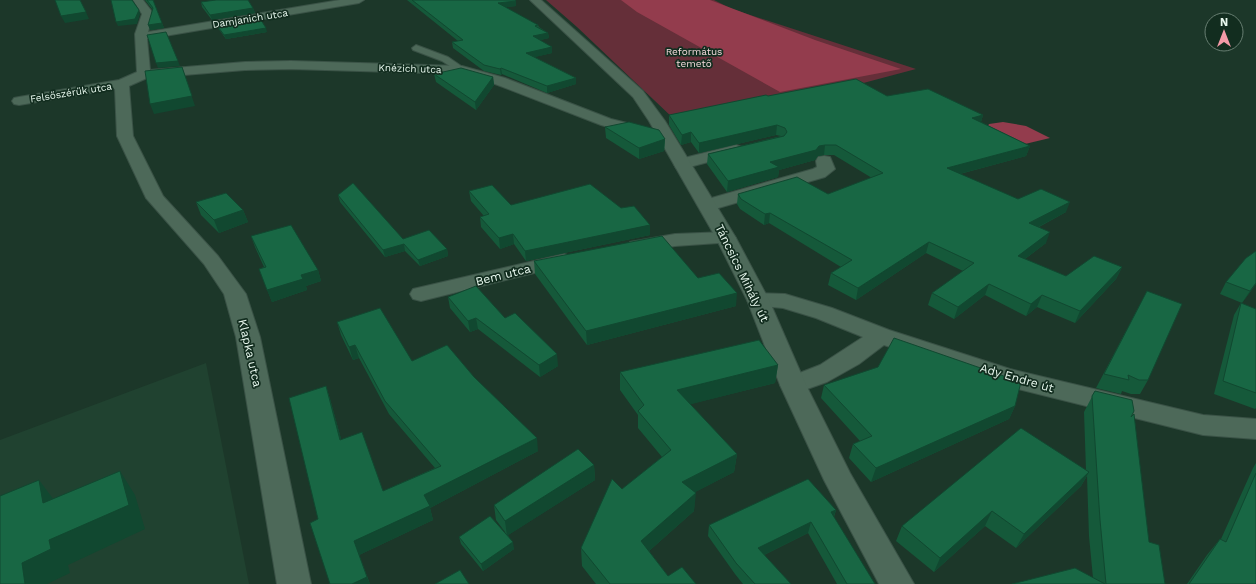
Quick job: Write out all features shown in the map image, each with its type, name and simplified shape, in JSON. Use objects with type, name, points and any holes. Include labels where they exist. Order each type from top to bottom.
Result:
[{"type":"street","points":[[138,0],[142,8],[148,13],[144,20],[142,36],[144,74]]},
{"type":"street","name":"Damjanich utca","points":[[142,36],[359,0]]},
{"type":"street","name":"Táncsics Mihály út","points":[[535,0],[638,94],[666,136],[726,238],[758,300],[793,385],[839,480],[897,584]]},
{"type":"street","name":"Knézich utca","points":[[122,84],[144,74],[245,66],[291,65],[462,70],[500,82],[606,122],[666,136]]},
{"type":"street","name":"Felsőszérűk utca","points":[[19,101],[102,86],[122,84]]},
{"type":"street","name":"Klapka utca","points":[[122,84],[125,136],[155,198],[211,260],[235,294],[248,337],[294,584]]},
{"type":"street","points":[[682,164],[754,146]]},
{"type":"street","points":[[708,206],[819,173],[826,169],[824,161]]},
{"type":"street","points":[[618,249],[662,241],[726,238]]},
{"type":"street","name":"Bem utca","points":[[421,294],[581,257]]},
{"type":"street","name":"Ady Endre út","points":[[758,300],[785,301],[824,313],[881,335],[1006,377],[1203,425],[1256,429]]},
{"type":"street","points":[[793,385],[813,379],[853,358],[881,335]]},
{"type":"lane","points":[[416,48],[445,59],[462,70]]},
{"type":"shaded area","points":[[621,0],[710,0],[815,40],[901,69],[780,92],[637,12]]},
{"type":"shaded area","points":[[1003,122],[1026,126],[1050,138],[1025,144],[980,140],[989,124]]},
{"type":"shaded area","points":[[206,363],[249,584],[0,584],[0,440]]},
{"type":"green space","name":"Református temető","points":[[546,0],[714,0],[732,9],[916,69],[837,90],[674,119],[577,27]]},
{"type":"building","points":[[55,0],[80,0],[86,12],[61,16]]},
{"type":"building","points":[[111,0],[132,0],[139,10],[135,19],[116,22]]},
{"type":"building","points":[[147,0],[153,0],[162,23],[148,25],[153,8]]},
{"type":"building","points":[[216,0],[248,0],[253,8],[210,15],[201,2]]},
{"type":"building","points":[[412,0],[515,0],[516,1],[498,3],[538,25],[535,26],[548,33],[533,36],[552,47],[526,53],[576,78],[547,86],[501,68],[484,65],[452,42],[463,40]]},
{"type":"building","points":[[259,17],[266,28],[224,35],[216,24]]},
{"type":"building","points":[[166,32],[178,61],[156,63],[147,35]]},
{"type":"building","points":[[182,67],[192,96],[150,104],[145,71]]},
{"type":"building","points":[[461,68],[493,77],[475,102],[434,74]]},
{"type":"building","points":[[856,79],[887,96],[928,89],[983,115],[972,118],[1030,146],[947,168],[1018,199],[1041,189],[1070,202],[1029,223],[1050,232],[1018,256],[1066,276],[1094,256],[1122,267],[1080,311],[1042,295],[1031,304],[989,284],[958,307],[932,293],[974,263],[929,242],[858,288],[831,273],[852,260],[770,213],[765,214],[741,199],[738,194],[797,177],[828,194],[883,173],[836,145],[825,145],[819,146],[816,150],[770,162],[779,167],[728,181],[708,154],[784,136],[787,132],[785,128],[777,125],[699,143],[691,132],[682,135],[669,115],[766,95],[768,96]]},
{"type":"building","points":[[629,122],[659,130],[665,139],[639,148],[605,127]]},
{"type":"building","points":[[353,183],[403,239],[429,230],[447,249],[418,260],[404,244],[383,250],[338,195]]},
{"type":"building","points":[[590,184],[621,208],[634,206],[650,225],[525,251],[513,234],[499,238],[480,217],[489,214],[469,191],[492,185],[511,205]]},
{"type":"building","points":[[226,193],[243,210],[214,220],[196,202]]},
{"type":"building","points":[[291,225],[318,270],[301,275],[303,279],[267,290],[259,269],[266,267],[251,236]]},
{"type":"building","points":[[662,236],[698,278],[719,273],[737,293],[586,331],[534,261]]},
{"type":"building","points":[[1256,251],[1256,283],[1250,291],[1226,282],[1246,258]]},
{"type":"building","points":[[476,286],[505,318],[515,313],[557,354],[539,365],[476,318],[468,321],[448,297]]},
{"type":"building","points":[[1147,291],[1182,304],[1148,380],[1139,380],[1128,375],[1129,380],[1104,374]]},
{"type":"building","points":[[1241,303],[1256,309],[1256,393],[1223,381]]},
{"type":"building","points":[[380,308],[412,361],[447,345],[474,377],[537,438],[424,495],[430,506],[354,541],[367,577],[352,584],[330,584],[310,523],[318,519],[289,398],[326,386],[340,440],[362,432],[383,491],[441,466],[385,401],[355,345],[349,347],[337,322]]},
{"type":"building","points":[[894,338],[1021,382],[1015,406],[876,468],[853,444],[872,436],[824,385],[878,367]]},
{"type":"building","points":[[759,340],[778,365],[677,390],[737,454],[682,482],[696,493],[641,541],[668,576],[682,567],[696,584],[610,584],[581,548],[612,479],[622,489],[671,450],[638,411],[644,405],[620,372]]},
{"type":"building","points":[[1095,391],[1132,400],[1134,411],[1131,417],[1134,414],[1149,542],[1159,545],[1165,584],[1106,584],[1100,520],[1092,396]]},
{"type":"building","points":[[1021,428],[1089,472],[1024,534],[992,511],[940,558],[902,526]]},
{"type":"building","points":[[578,449],[594,465],[505,521],[494,505]]},
{"type":"building","points":[[120,471],[129,505],[49,540],[51,549],[22,563],[25,584],[0,584],[0,496],[39,480],[43,503]]},
{"type":"building","points":[[1256,473],[1256,584],[1189,584],[1220,539],[1226,542]]},
{"type":"building","points":[[808,479],[836,510],[831,512],[875,584],[847,584],[811,522],[758,548],[791,584],[755,584],[736,563],[709,525]]},
{"type":"building","points":[[490,516],[513,542],[481,564],[459,537]]},
{"type":"building","points":[[1075,568],[1105,584],[1012,584]]},
{"type":"building","points":[[460,570],[469,584],[435,584]]}]
